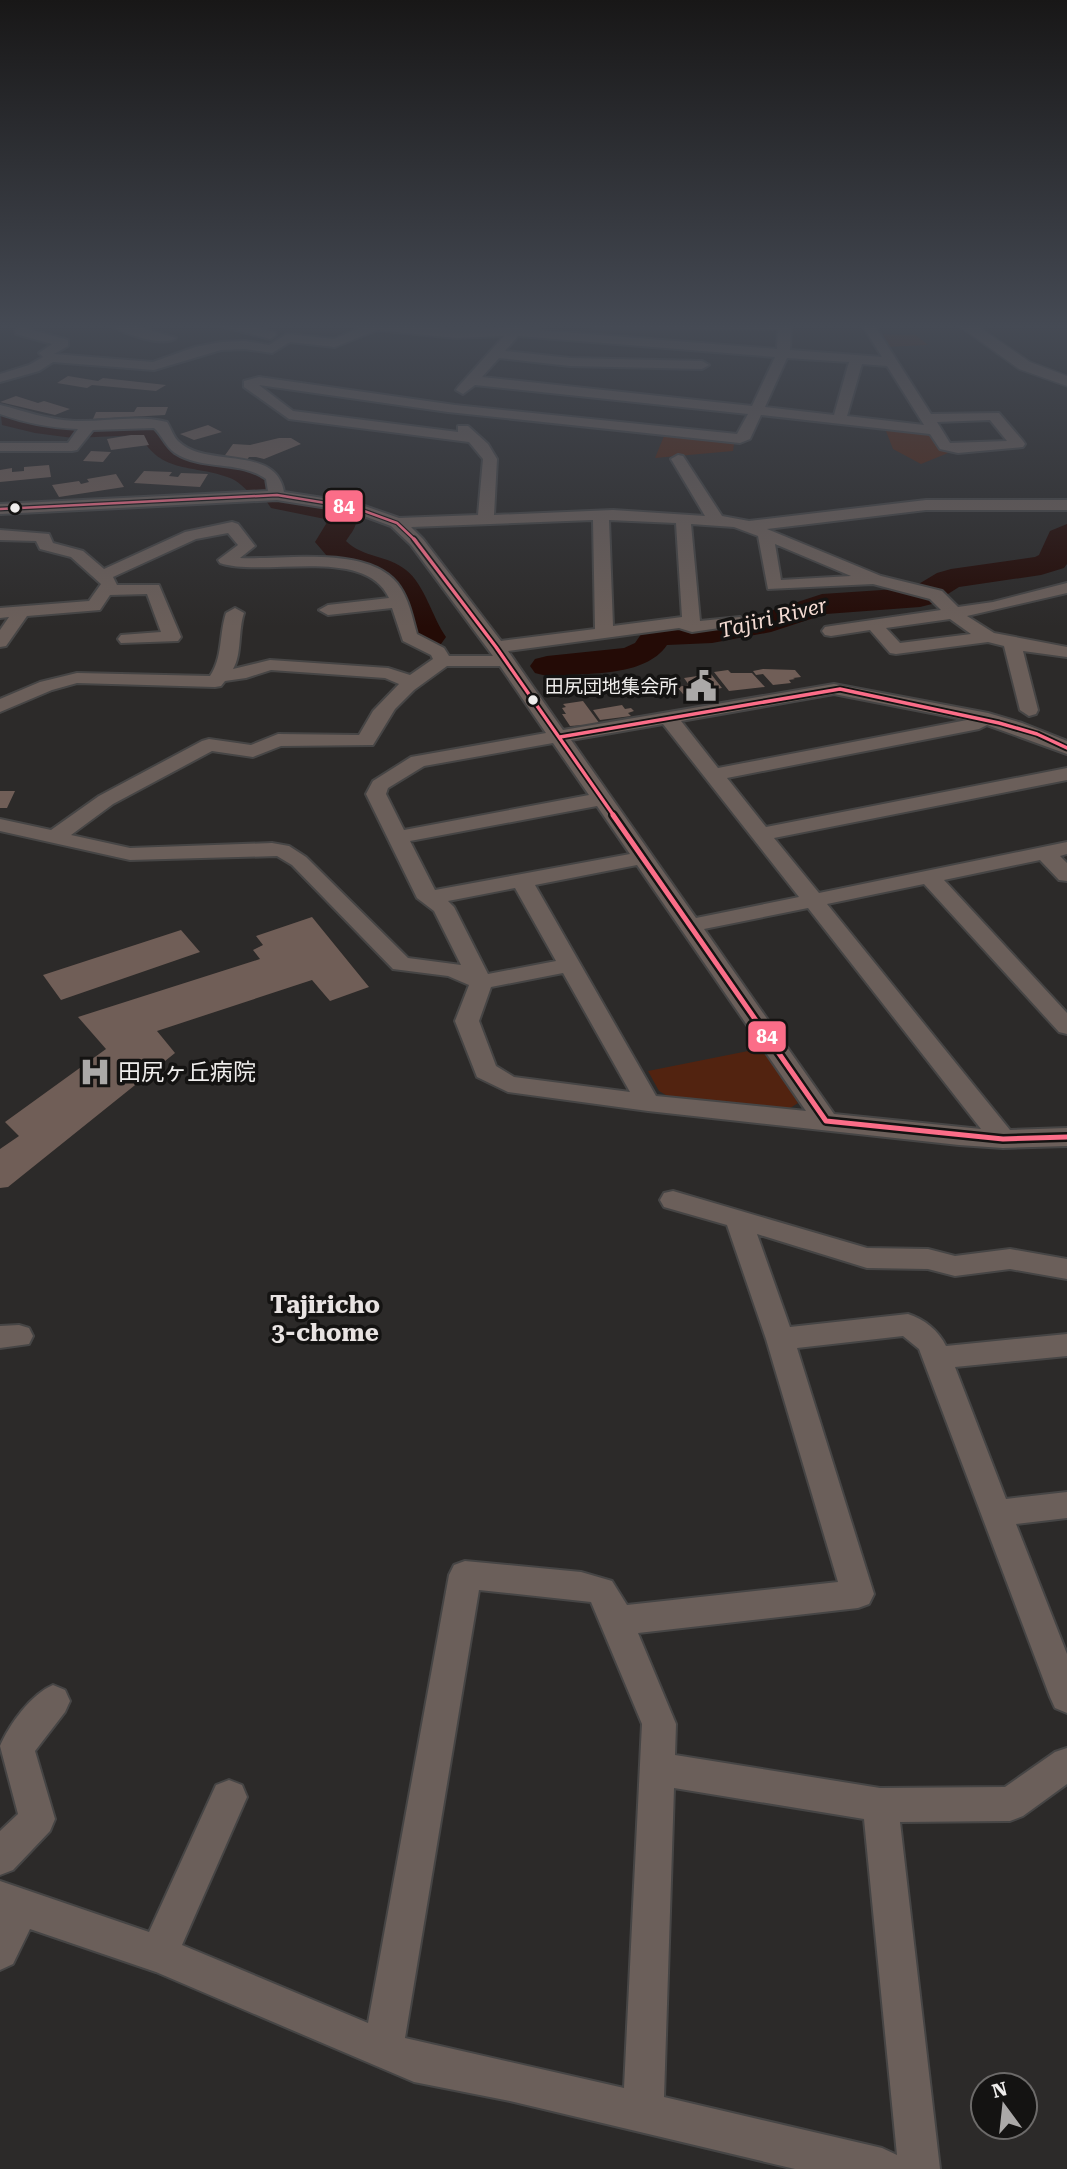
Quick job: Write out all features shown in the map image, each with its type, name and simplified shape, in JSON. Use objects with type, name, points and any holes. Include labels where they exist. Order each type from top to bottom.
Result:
[{"type":"street","points":[[56,424],[86,429],[119,424]]},
{"type":"street","points":[[155,424],[162,425],[171,443],[180,449],[210,461],[250,467],[270,474],[277,495]]},
{"type":"street","points":[[354,424],[473,438]]},
{"type":"street","points":[[457,424],[483,447],[490,459],[486,519]]},
{"type":"street","points":[[595,424],[729,440],[745,436],[750,424]]},
{"type":"street","points":[[931,424],[945,446],[953,449],[1018,444],[1001,424]]},
{"type":"street","points":[[0,447],[72,447],[86,429]]},
{"type":"street","points":[[678,459],[716,520]]},
{"type":"street","points":[[0,509],[277,495],[356,508],[397,523],[418,542],[560,737],[826,1121]]},
{"type":"street","points":[[0,613],[94,606],[104,583],[191,535],[240,524],[215,498]]},
{"type":"street","points":[[749,526],[926,505],[1067,505]]},
{"type":"street","points":[[43,537],[56,521],[62,506]]},
{"type":"street","points":[[397,523],[601,515],[683,517],[749,526],[875,580],[929,593],[976,632],[988,637],[1012,644],[1067,652]]},
{"type":"street","points":[[601,515],[604,633]]},
{"type":"street","points":[[55,837],[106,800],[209,746],[253,751],[278,740],[366,741],[374,720],[411,682],[443,661],[500,654],[604,633],[691,621],[683,517]]},
{"type":"street","points":[[232,527],[247,546],[226,560],[236,564],[280,561],[348,566],[379,575],[392,587],[409,637],[438,652],[443,661]]},
{"type":"street","points":[[765,533],[774,585],[875,580]]},
{"type":"street","points":[[0,535],[43,537]]},
{"type":"street","points":[[43,537],[46,545],[77,554],[104,583],[153,589],[172,637],[127,639]]},
{"type":"street","points":[[831,632],[993,607],[1067,588]]},
{"type":"street","points":[[328,610],[397,602]]},
{"type":"street","points":[[0,642],[22,611]]},
{"type":"street","points":[[0,706],[46,686],[77,678],[215,682],[228,663],[230,628],[235,613]]},
{"type":"street","points":[[681,622],[692,627],[734,621]]},
{"type":"street","points":[[874,625],[895,649],[988,637]]},
{"type":"street","points":[[1012,644],[1029,710]]},
{"type":"street","points":[[219,676],[271,665],[388,673],[411,682]]},
{"type":"street","points":[[1067,748],[1037,734],[990,720],[840,689],[449,754],[409,765],[380,785],[376,794],[428,898],[443,907],[481,982],[475,1005],[467,1021],[486,1071],[508,1084],[648,1102],[1003,1139],[1067,1137]]},
{"type":"street","points":[[669,719],[1003,1139]]},
{"type":"street","points":[[713,775],[990,720]]},
{"type":"street","points":[[761,834],[1067,774]]},
{"type":"street","points":[[398,837],[602,799]]},
{"type":"street","points":[[0,825],[130,854],[260,848],[282,850],[299,861],[397,961],[410,967],[453,970],[481,982],[570,965]]},
{"type":"street","points":[[692,925],[1067,848]]},
{"type":"street","points":[[1044,852],[1067,875]]},
{"type":"street","points":[[428,898],[643,858]]},
{"type":"street","points":[[929,876],[1067,1027]]},
{"type":"street","points":[[522,881],[648,1102]]},
{"type":"street","points":[[673,1200],[867,1258],[928,1259],[955,1266],[1010,1259],[1060,1270],[1067,1269]]},
{"type":"street","points":[[617,1621],[858,1594],[780,1339],[738,1219]]},
{"type":"street","points":[[780,1339],[908,1325],[931,1343],[1067,1697]]},
{"type":"street","points":[[937,1358],[1067,1345]]},
{"type":"street","points":[[996,1513],[1067,1505]]},
{"type":"street","points":[[383,2051],[465,1575],[581,1586],[600,1591],[608,1599],[659,1724],[643,2112]]},
{"type":"street","points":[[0,1857],[37,1819],[17,1747],[53,1701]]},
{"type":"street","points":[[657,1769],[880,1805],[1010,1804],[1067,1763]]},
{"type":"street","points":[[158,1954],[229,1797]]},
{"type":"street","points":[[880,1805],[919,2169]]},
{"type":"street","points":[[0,1951],[10,1904],[158,1954],[414,2062],[510,2081],[882,2169]]},
{"type":"shaded area","points":[[884,426],[933,431],[948,453],[921,464],[893,449]]},
{"type":"shaded area","points":[[664,436],[734,444],[733,451],[655,458]]},
{"type":"shaded area","points":[[763,1048],[798,1103],[787,1110],[671,1098],[659,1091],[648,1071]]},
{"type":"building","points":[[208,425],[222,432],[194,440],[180,434]]},
{"type":"building","points":[[144,435],[149,445],[111,450],[107,439]]},
{"type":"building","points":[[291,438],[301,444],[264,459],[223,458],[233,444],[250,445]]},
{"type":"building","points":[[91,451],[111,452],[103,462],[83,461]]},
{"type":"building","points":[[49,465],[51,477],[0,482],[0,470],[12,468],[12,472],[24,471],[24,467]]},
{"type":"building","points":[[144,471],[172,472],[169,476],[178,477],[181,473],[208,474],[200,487],[134,483]]},
{"type":"building","points":[[116,474],[124,487],[59,497],[52,485],[79,481],[81,484],[89,482],[87,479]]},
{"type":"building","points":[[728,670],[731,673],[752,673],[765,687],[729,691],[714,672]]},
{"type":"building","points":[[795,670],[801,677],[789,680],[791,683],[773,685],[763,674],[756,675],[753,671]]},
{"type":"building","name":"田尻団地集会所","points":[[711,674],[722,688],[709,690],[713,695],[698,697],[695,693],[683,694],[677,687],[689,685],[684,678]]},
{"type":"building","points":[[583,701],[600,724],[570,726],[562,714],[566,714],[562,708],[566,707],[563,704]]},
{"type":"building","points":[[622,705],[625,709],[631,708],[634,711],[628,713],[631,716],[600,720],[593,710]]},
{"type":"building","points":[[0,791],[15,791],[7,808],[0,808]]},
{"type":"building","points":[[312,917],[369,987],[330,1001],[312,980],[157,1031],[175,1053],[8,1187],[0,1188],[0,1149],[19,1136],[5,1122],[106,1049],[78,1017],[260,959],[253,950],[263,945],[256,936]]},
{"type":"building","points":[[181,930],[200,952],[61,1000],[43,975]]},
{"type":"waterway","name":"Tajiri River","points":[[34,424],[60,429],[151,429],[161,446],[175,455],[242,472],[253,479],[261,489]]},
{"type":"waterway","name":"Tajiri River","points":[[282,502],[336,512],[340,516],[341,524],[330,542],[344,556],[379,568],[397,578],[407,592],[419,624],[429,637]]},
{"type":"waterway","name":"Tajiri River","points":[[547,666],[632,658],[647,650],[656,637],[712,633],[771,622],[822,604],[920,597],[948,580],[962,576],[1041,566],[1053,561],[1061,538],[1067,533]]},
{"type":"transit line","name":"84","points":[[0,509],[277,495],[356,508],[397,523],[417,542],[496,647],[826,1121],[1003,1139],[1067,1137]]},
{"type":"transit line","name":"84","points":[[560,737],[840,689],[999,723],[1037,734],[1067,748]]},
{"type":"place","name":"田尻団地集会所","points":[[701,686]]},
{"type":"place","name":"田尻ヶ丘病院","points":[[95,1072]]},
{"type":"district","name":"Tajiricho 3-chome","points":[[325,1319]]}]
